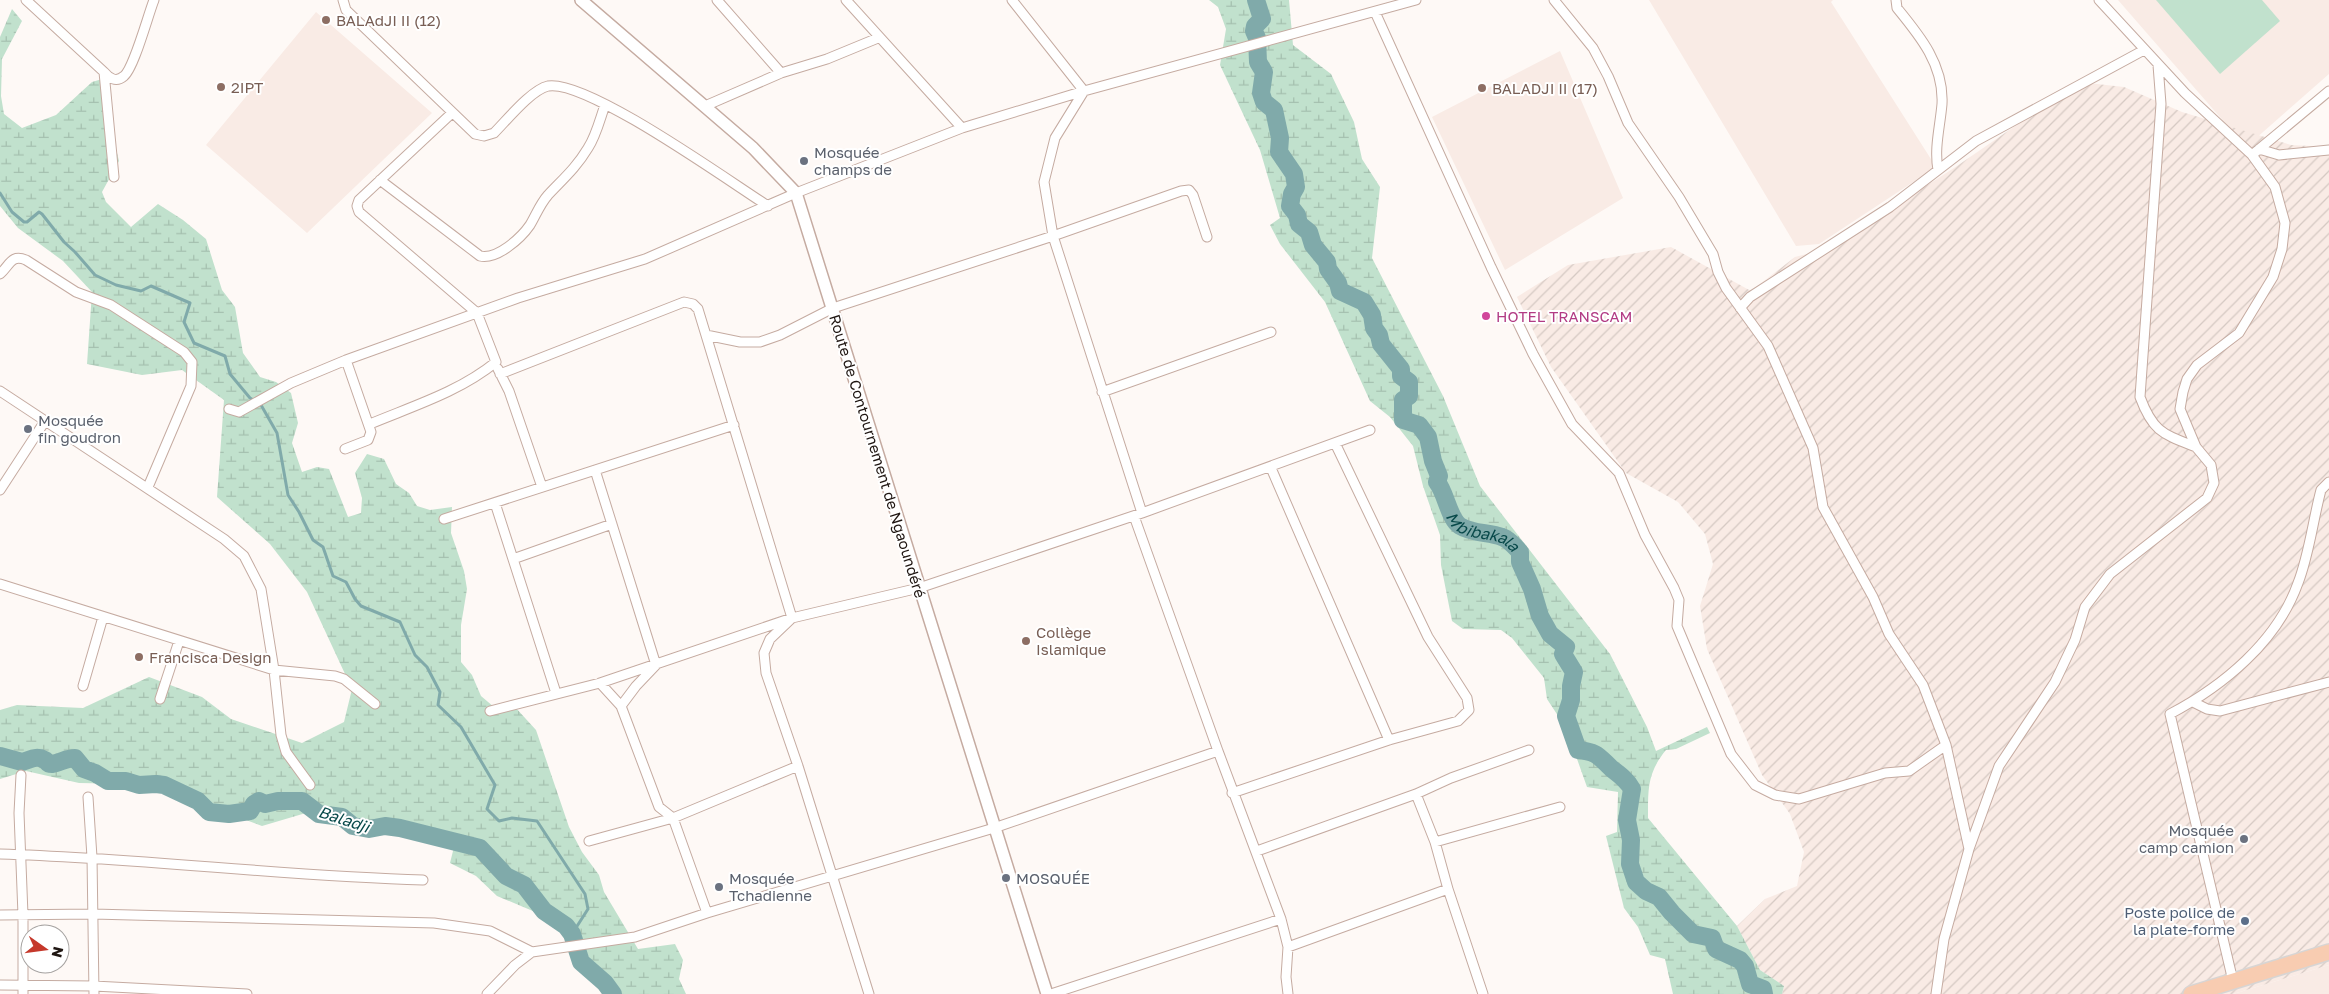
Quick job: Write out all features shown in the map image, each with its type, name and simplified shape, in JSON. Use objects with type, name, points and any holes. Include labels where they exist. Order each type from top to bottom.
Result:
[{"type":"main road","points":[[2190,994],[2329,952]]},
{"type":"street","points":[[26,0],[110,78],[117,80],[124,76],[133,60],[154,0]]},
{"type":"street","points":[[343,0],[346,10],[475,134],[484,136],[494,133],[537,90],[549,86],[563,86],[629,116],[768,206]]},
{"type":"street","name":"Route de Contournement de Ngaoundéré","points":[[581,0],[753,148],[796,193],[1047,994]]},
{"type":"street","points":[[717,0],[781,73]]},
{"type":"street","points":[[846,0],[878,38],[962,128]]},
{"type":"street","points":[[1012,0],[1084,91]]},
{"type":"street","points":[[229,409],[239,412],[291,382],[476,312],[645,259],[796,193],[962,128],[1084,91],[1416,0]]},
{"type":"street","points":[[1554,0],[1593,48],[1608,76],[1628,123],[1699,230],[1713,254],[1718,272],[1726,288],[1768,346],[1812,448],[1822,508],[1873,597],[1889,634],[1923,685],[1946,745],[1969,849]]},
{"type":"street","points":[[1896,0],[1897,8],[1930,50],[1937,69],[1942,102],[1936,153],[1938,170]]},
{"type":"street","points":[[1936,994],[1944,938],[1969,849],[1999,766],[2055,682],[2075,640],[2085,607],[2110,574],[2208,498],[2214,483],[2212,465],[2196,447],[2180,409],[2187,379],[2197,365],[2239,333],[2273,277],[2282,250],[2285,223],[2275,187],[2255,152],[2185,93],[2099,0]]},
{"type":"street","points":[[1376,12],[1491,268],[1533,354],[1572,424],[1620,473],[1645,535],[1679,600],[1677,626],[1706,697],[1731,754],[1755,785],[1775,795],[1799,799],[1886,773],[1909,771],[1946,745]]},
{"type":"street","points":[[705,106],[781,73],[827,59],[878,38]]},
{"type":"street","points":[[1740,308],[1750,297],[1890,207],[1976,141],[2144,50]]},
{"type":"street","points":[[2158,65],[2161,104],[2140,397],[2146,414],[2163,434],[2196,447]]},
{"type":"street","points":[[104,72],[114,177]]},
{"type":"street","points":[[1084,91],[1055,138],[1047,163],[1044,182],[1053,236],[1138,514],[1232,793],[1257,851],[1281,919],[1288,947],[1286,977],[1288,994]]},
{"type":"street","points":[[2255,152],[2329,91]]},
{"type":"street","points":[[380,180],[480,256],[485,257],[496,254],[518,238],[530,225],[547,196],[569,176],[589,147],[605,105]]},
{"type":"street","points":[[452,113],[358,200],[357,206],[359,212],[476,312],[500,374],[509,391],[542,488]]},
{"type":"street","points":[[2255,152],[2279,155],[2329,150]]},
{"type":"street","points":[[706,335],[740,342],[760,342],[780,335],[833,308],[1053,236],[1181,191],[1189,190],[1193,195],[1208,237]]},
{"type":"street","points":[[0,274],[12,259],[18,257],[26,260],[76,292],[111,305],[184,352],[192,362],[191,386],[148,487]]},
{"type":"street","points":[[500,374],[684,302],[693,304],[698,309],[792,618]]},
{"type":"street","points":[[1102,392],[1271,332]]},
{"type":"street","points":[[345,449],[368,440],[371,432],[370,424],[346,360]]},
{"type":"street","points":[[370,424],[457,388],[478,376],[496,362]]},
{"type":"street","points":[[0,391],[148,487],[224,539],[244,556],[261,589],[274,670],[281,735],[286,752],[310,786]]},
{"type":"street","points":[[0,490],[45,421]]},
{"type":"street","points":[[444,518],[734,425]]},
{"type":"street","points":[[490,710],[600,683],[792,618],[919,588],[1271,468],[1370,430]]},
{"type":"street","points":[[1232,793],[1389,740],[1458,721],[1469,710],[1467,698],[1428,638],[1335,443]]},
{"type":"street","points":[[1271,468],[1389,740]]},
{"type":"street","points":[[595,470],[656,665]]},
{"type":"street","points":[[2233,981],[2170,714],[2194,702],[2252,656],[2276,625],[2298,584],[2321,490],[2329,482]]},
{"type":"street","points":[[495,503],[556,693]]},
{"type":"street","points":[[512,558],[612,524]]},
{"type":"street","points":[[0,584],[179,642],[274,670],[335,676],[344,679],[375,704]]},
{"type":"street","points":[[83,686],[103,617]]},
{"type":"street","points":[[792,618],[770,639],[764,653],[766,673],[798,766],[870,994]]},
{"type":"street","points":[[160,699],[179,642]]},
{"type":"street","points":[[621,706],[636,686],[656,665]]},
{"type":"street","points":[[2194,702],[2207,709],[2220,712],[2329,682]]},
{"type":"street","points":[[600,683],[621,706],[653,794],[659,807],[672,818],[707,913]]},
{"type":"street","points":[[1257,851],[1416,794],[1451,778],[1529,750]]},
{"type":"street","points":[[487,994],[515,965],[532,952],[620,940],[994,828],[1218,751]]},
{"type":"street","points":[[589,841],[672,818],[798,766]]},
{"type":"street","points":[[21,775],[19,813],[23,915],[23,990]]},
{"type":"street","points":[[1416,794],[1435,842],[1448,889],[1483,994]]},
{"type":"street","points":[[88,797],[92,857],[94,990]]},
{"type":"street","points":[[1435,842],[1560,807]]},
{"type":"street","points":[[0,854],[92,857],[367,879],[423,880]]},
{"type":"street","points":[[1288,947],[1448,889]]},
{"type":"street","points":[[0,916],[93,914],[434,923],[490,931],[532,952]]},
{"type":"street","points":[[1051,994],[1281,919]]},
{"type":"street","points":[[0,986],[23,990],[247,994]]},
{"type":"shaded area","points":[[1649,0],[1833,0],[1831,2],[1936,167],[1819,244],[1796,246]]},
{"type":"shaded area","points":[[2118,0],[2329,0],[2329,74],[2246,147]]},
{"type":"shaded area","points":[[316,12],[432,113],[307,233],[206,145]]},
{"type":"shaded area","points":[[1560,51],[1623,198],[1505,270],[1432,117]]},
{"type":"shaded area","points":[[2079,82],[2124,87],[2182,112],[2291,145],[2329,147],[2329,965],[2233,994],[1782,994],[1784,986],[1760,970],[1737,926],[1765,899],[1797,886],[1804,852],[1790,814],[1762,775],[1707,649],[1700,606],[1713,564],[1705,534],[1678,502],[1626,473],[1551,367],[1517,297],[1568,265],[1671,247],[1751,291],[1795,257],[1830,248],[1957,166]]},
{"type":"shaded area","points":[[2329,965],[2329,994],[2233,994]]},
{"type":"green space","name":"Mbibakala","points":[[1209,0],[1289,0],[1293,45],[1331,74],[1354,122],[1362,159],[1380,187],[1372,258],[1443,396],[1480,486],[1610,654],[1647,727],[1656,751],[1707,727],[1710,733],[1676,749],[1666,750],[1660,758],[1655,766],[1650,782],[1648,818],[1737,926],[1760,970],[1784,986],[1782,994],[1673,994],[1665,959],[1650,955],[1638,927],[1624,908],[1606,836],[1617,832],[1618,792],[1587,787],[1566,728],[1547,699],[1544,678],[1512,638],[1501,630],[1463,629],[1452,621],[1441,565],[1440,535],[1423,486],[1413,446],[1390,417],[1370,401],[1325,302],[1280,244],[1270,225],[1280,218],[1260,150],[1220,65],[1226,29],[1218,7]]},
{"type":"green space","points":[[2156,0],[2262,0],[2280,21],[2220,74]]},
{"type":"green space","name":"Baladji","points":[[12,9],[22,21],[2,59],[1,96],[4,114],[22,128],[56,115],[92,82],[109,77],[114,141],[119,161],[102,192],[106,202],[131,227],[158,204],[183,220],[206,239],[222,290],[235,307],[243,353],[260,377],[276,382],[291,393],[298,423],[292,443],[302,472],[317,467],[329,469],[348,517],[361,513],[362,498],[355,473],[367,454],[384,459],[396,484],[409,493],[417,506],[430,510],[452,507],[451,533],[464,571],[467,589],[461,625],[461,662],[472,675],[481,696],[494,707],[515,707],[536,730],[569,827],[582,852],[599,875],[604,892],[638,949],[675,944],[683,960],[679,979],[686,994],[608,994],[611,991],[607,981],[592,963],[574,932],[547,917],[497,896],[476,876],[450,863],[454,847],[434,837],[349,831],[341,823],[316,810],[262,826],[209,806],[130,784],[79,783],[26,771],[0,779],[0,710],[17,705],[83,708],[149,677],[202,697],[231,719],[302,743],[344,722],[352,689],[307,592],[270,544],[217,497],[224,400],[182,370],[142,375],[87,364],[92,292],[63,261],[18,228],[0,206],[0,37]]},
{"type":"waterway","name":"Mbibakala","points":[[1256,0],[1262,19],[1255,26],[1254,31],[1257,38],[1258,62],[1264,72],[1261,93],[1264,102],[1274,110],[1280,138],[1279,152],[1294,174],[1296,187],[1292,194],[1290,206],[1297,215],[1299,224],[1309,232],[1313,245],[1327,262],[1328,269],[1338,283],[1340,291],[1364,302],[1372,315],[1374,328],[1379,335],[1381,344],[1401,369],[1401,376],[1409,382],[1409,396],[1403,400],[1403,420],[1419,425],[1428,437],[1433,461],[1439,476],[1437,482],[1456,523],[1465,529],[1505,538],[1520,552],[1520,562],[1532,589],[1540,616],[1550,634],[1566,647],[1563,654],[1574,672],[1571,700],[1566,716],[1578,750],[1597,755],[1623,778],[1632,789],[1627,820],[1631,840],[1630,864],[1636,882],[1646,891],[1659,897],[1693,934],[1712,938],[1716,949],[1740,960],[1745,966],[1750,984],[1763,989],[1764,994]]},
{"type":"waterway","points":[[0,193],[12,212],[24,222],[27,222],[39,212],[42,214],[64,242],[95,275],[116,285],[141,291],[151,286],[190,303],[184,322],[194,343],[225,356],[230,374],[250,398],[261,405],[277,433],[288,495],[313,540],[323,547],[333,576],[346,582],[361,606],[400,622],[415,655],[427,667],[440,692],[438,705],[461,727],[495,785],[487,809],[499,821],[512,818],[537,821],[585,894],[588,909],[572,934]]},
{"type":"waterway","name":"Baladji","points":[[0,756],[22,762],[39,758],[49,764],[75,758],[84,769],[108,781],[126,781],[139,785],[164,785],[198,801],[209,812],[229,814],[250,811],[254,804],[259,801],[265,804],[278,801],[302,801],[319,814],[342,817],[353,826],[369,829],[385,826],[400,828],[480,848],[506,876],[524,885],[544,911],[566,926],[572,934],[581,962],[605,983],[613,994]]},
{"type":"place","name":"BALAdJI II (12)","points":[[326,20]]},
{"type":"place","name":"2IPT","points":[[221,87]]},
{"type":"place","name":"BALADJI II (17)","points":[[1482,88]]},
{"type":"place","name":"Mosquée champs de","points":[[804,161]]},
{"type":"place","name":"HOTEL TRANSCAM","points":[[1486,316]]},
{"type":"place","name":"Mosquée fin goudron","points":[[28,429]]},
{"type":"place","name":"Collège Islamique","points":[[1026,641]]},
{"type":"place","name":"Francisca Design","points":[[139,657]]},
{"type":"place","name":"Mosquée camp camion","points":[[2244,839]]},
{"type":"place","name":"MOSQUÉE","points":[[1006,878]]},
{"type":"place","name":"Mosquée Tchadienne","points":[[719,887]]},
{"type":"place","name":"Poste police de la plate-forme","points":[[2245,921]]}]
